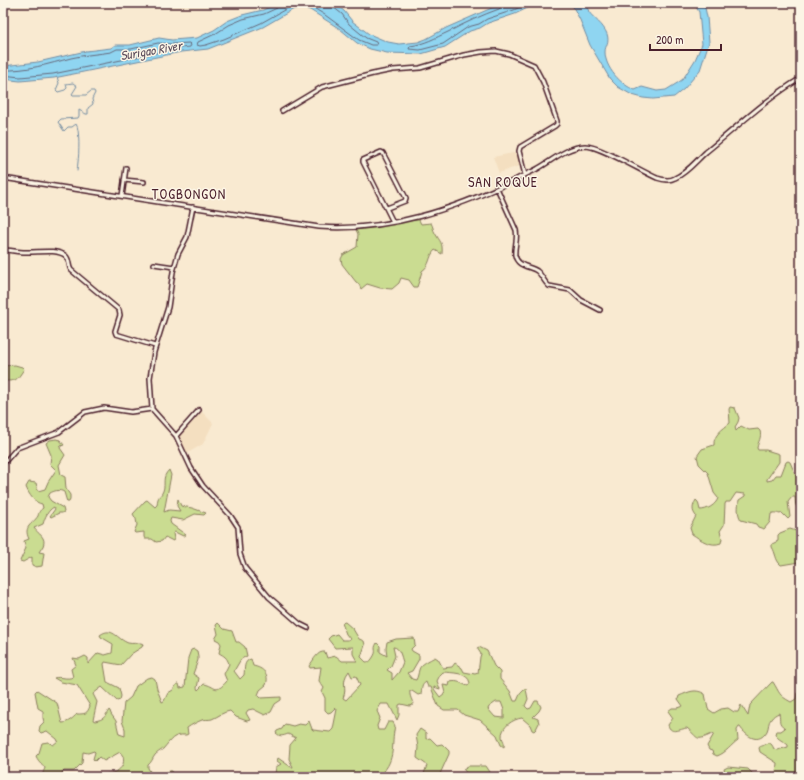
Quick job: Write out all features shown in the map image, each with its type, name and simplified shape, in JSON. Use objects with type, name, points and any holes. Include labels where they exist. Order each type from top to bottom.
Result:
[{"type":"street","points":[[282,111],[317,89],[352,79],[387,71],[420,68],[455,57],[475,53],[505,52],[531,63],[536,68],[544,82],[558,122],[520,147],[525,175]]},
{"type":"street","points":[[3,178],[319,227],[353,227],[393,222],[424,216],[440,211],[525,175],[560,154],[585,146],[596,148],[657,178],[666,180],[674,179],[780,91],[801,78]]},
{"type":"street","points":[[387,208],[405,201],[406,198],[383,153],[381,152],[363,160],[363,162],[393,222]]},
{"type":"street","points":[[122,196],[126,168]]},
{"type":"street","points":[[124,180],[144,182]]},
{"type":"street","points":[[497,188],[516,230],[517,236],[515,256],[517,260],[523,265],[538,272],[549,286],[570,290],[581,300],[600,310]]},
{"type":"street","points":[[193,207],[187,237],[174,267],[168,307],[156,346],[150,378],[152,409],[176,436],[191,468],[203,486],[230,515],[238,527],[240,554],[245,568],[268,597],[300,624],[308,628]]},
{"type":"street","points":[[3,250],[56,252],[66,256],[71,270],[119,310],[120,315],[115,331],[116,334],[156,346]]},
{"type":"street","points":[[154,264],[174,267]]},
{"type":"street","points":[[3,464],[17,448],[59,432],[85,412],[104,408],[131,412],[152,409]]},
{"type":"street","points":[[176,436],[199,410]]},
{"type":"shaded area","points":[[518,152],[522,165],[499,173],[493,157]]},
{"type":"shaded area","points":[[199,409],[213,423],[203,444],[186,454],[177,435]]},
{"type":"green space","points":[[419,220],[421,224],[431,223],[442,247],[442,254],[435,250],[433,253],[427,266],[422,271],[417,287],[414,287],[409,280],[401,278],[399,283],[392,289],[380,288],[367,284],[361,289],[359,284],[342,264],[341,259],[343,255],[357,247],[358,234],[356,230]]},
{"type":"green space","points":[[15,365],[24,369],[16,380],[3,381],[3,366]]},
{"type":"green space","points":[[730,407],[735,408],[739,418],[735,427],[736,431],[741,426],[749,430],[758,429],[761,435],[757,448],[758,450],[766,450],[779,454],[779,462],[767,481],[772,480],[776,475],[781,475],[786,462],[790,462],[796,476],[801,481],[801,509],[796,506],[795,497],[792,497],[788,502],[790,517],[788,519],[782,513],[772,513],[770,522],[764,529],[758,527],[756,524],[741,520],[738,512],[739,500],[745,496],[745,494],[736,493],[730,502],[726,502],[725,504],[724,525],[720,531],[722,538],[721,543],[714,544],[706,542],[692,534],[690,528],[696,516],[693,509],[696,500],[700,510],[703,510],[713,505],[718,498],[714,493],[708,473],[699,464],[697,456],[702,449],[714,445],[717,435],[730,423]]},
{"type":"green space","points":[[50,440],[60,440],[64,445],[60,448],[65,455],[59,465],[61,475],[65,477],[66,489],[70,495],[70,500],[67,502],[64,492],[62,491],[50,493],[48,497],[51,501],[63,508],[64,512],[51,517],[50,516],[55,509],[54,507],[47,514],[43,524],[34,528],[44,540],[43,546],[39,552],[44,553],[42,566],[36,567],[32,565],[32,557],[23,562],[20,561],[26,548],[24,541],[29,539],[27,535],[28,528],[43,508],[42,504],[32,498],[26,487],[29,482],[36,483],[38,491],[45,489],[56,470],[50,464],[51,455],[46,443]]},
{"type":"green space","points":[[169,470],[171,475],[164,512],[169,510],[180,511],[177,506],[178,499],[181,506],[206,513],[204,515],[195,514],[183,520],[171,518],[171,524],[186,535],[183,536],[175,532],[173,533],[173,541],[165,537],[162,541],[156,542],[152,539],[145,539],[144,532],[134,532],[137,525],[133,514],[147,500],[155,507],[157,505],[164,488],[164,478]]},
{"type":"green space","points":[[790,529],[796,531],[801,530],[801,564],[799,562],[781,565],[774,552],[772,544],[778,541],[778,535],[780,533]]},
{"type":"green space","points":[[345,622],[353,629],[359,639],[364,641],[365,645],[361,657],[366,662],[370,662],[374,656],[377,643],[380,646],[380,652],[387,656],[387,642],[396,639],[414,638],[415,645],[411,649],[419,655],[419,659],[412,671],[407,673],[412,679],[416,680],[421,666],[435,657],[438,659],[443,668],[452,667],[455,663],[462,668],[464,672],[475,674],[478,673],[481,654],[477,648],[479,647],[487,651],[494,666],[500,672],[500,679],[510,691],[514,701],[517,701],[521,692],[526,689],[528,699],[525,706],[528,709],[531,708],[535,701],[538,701],[541,707],[533,717],[538,719],[539,723],[536,729],[534,731],[532,730],[530,725],[522,718],[511,722],[502,733],[504,747],[501,745],[497,735],[480,720],[464,715],[458,710],[444,710],[438,706],[431,687],[428,687],[426,682],[422,686],[421,694],[418,695],[410,691],[413,705],[399,705],[399,715],[397,720],[389,704],[381,704],[377,711],[380,718],[377,726],[378,730],[384,730],[388,722],[393,722],[395,726],[392,755],[388,766],[384,771],[386,777],[277,777],[275,774],[276,767],[281,764],[277,761],[278,758],[293,767],[289,759],[290,745],[296,738],[288,734],[282,736],[276,733],[282,729],[285,724],[293,726],[299,724],[305,725],[309,721],[313,730],[330,732],[333,729],[337,709],[335,708],[328,713],[325,710],[325,698],[322,692],[324,688],[319,681],[321,667],[310,668],[309,666],[316,656],[322,652],[325,652],[327,658],[336,656],[342,661],[357,661],[353,654],[353,647],[335,648],[328,639],[337,634],[342,640],[350,639],[346,634],[342,623]],"holes":[[[393,647],[399,650],[403,662],[399,672],[392,680],[392,673],[387,670],[391,666],[395,656]],[[349,671],[352,677],[356,676],[360,685],[346,700],[343,698],[346,675]],[[443,672],[463,675],[469,679],[470,683],[468,686],[460,682],[450,682],[449,686],[443,685],[445,693],[440,697],[434,689],[434,687],[440,689],[437,681]],[[496,702],[501,702],[504,710],[504,718],[495,717],[488,709]]]},
{"type":"green space","points":[[218,623],[224,629],[232,631],[236,642],[239,642],[245,647],[247,656],[241,659],[234,671],[240,679],[244,675],[246,663],[251,659],[253,666],[263,670],[267,678],[266,685],[260,690],[258,695],[261,698],[281,697],[281,700],[275,704],[271,712],[265,715],[253,709],[248,710],[246,713],[250,720],[247,721],[236,717],[230,711],[212,719],[202,720],[190,726],[187,728],[188,734],[173,738],[155,755],[148,765],[151,773],[165,773],[172,771],[173,774],[166,777],[105,777],[107,774],[120,769],[124,760],[123,756],[120,752],[104,761],[99,757],[95,761],[93,759],[94,751],[88,753],[83,752],[82,763],[74,771],[64,771],[60,777],[45,777],[43,775],[45,768],[36,756],[39,753],[42,743],[48,742],[53,745],[58,741],[47,731],[41,733],[39,731],[40,726],[44,722],[43,711],[38,708],[35,692],[37,690],[57,703],[62,723],[72,719],[77,714],[84,714],[88,711],[90,706],[77,685],[61,682],[54,678],[73,677],[71,669],[76,665],[73,658],[79,659],[85,656],[88,658],[88,664],[98,653],[105,655],[112,653],[113,644],[100,635],[108,632],[128,643],[143,644],[142,647],[131,654],[121,665],[105,662],[104,664],[107,682],[119,688],[121,696],[120,700],[117,701],[102,687],[93,694],[97,702],[93,720],[95,721],[102,719],[109,710],[116,721],[119,734],[125,736],[125,729],[122,721],[124,703],[131,697],[136,686],[147,678],[152,677],[155,679],[162,702],[164,701],[168,693],[173,690],[177,684],[179,684],[180,688],[185,687],[188,658],[191,650],[194,649],[197,651],[198,656],[193,674],[199,678],[198,690],[204,684],[218,689],[227,681],[224,674],[229,664],[226,658],[219,653],[221,644],[215,639],[218,634],[216,625]]},
{"type":"green space","points":[[772,682],[781,695],[791,702],[796,699],[797,693],[801,693],[801,777],[771,777],[776,773],[777,763],[760,752],[760,746],[769,743],[774,749],[777,750],[788,747],[788,745],[775,734],[776,731],[781,731],[785,728],[780,723],[779,713],[770,720],[767,731],[760,738],[753,738],[739,727],[737,730],[738,740],[726,751],[717,756],[709,750],[707,746],[714,734],[703,738],[698,738],[687,728],[673,731],[669,728],[668,725],[673,718],[668,711],[672,708],[683,706],[678,699],[679,696],[692,691],[698,691],[705,694],[708,709],[714,713],[721,709],[728,708],[734,712],[738,712],[741,705],[748,716],[750,705]]},
{"type":"green space","points":[[420,729],[426,733],[426,739],[430,738],[437,745],[442,744],[449,751],[440,774],[449,774],[454,777],[423,777],[427,765],[417,758],[418,747],[416,735]]},
{"type":"green space","points":[[468,766],[486,766],[490,772],[489,777],[470,777],[463,769]]},
{"type":"green space","points":[[728,767],[748,769],[756,777],[696,777],[725,773],[724,769]]},
{"type":"water","name":"Surigao River","points":[[278,3],[334,3],[344,11],[352,21],[369,34],[388,42],[399,44],[418,42],[426,39],[446,28],[503,3],[538,3],[515,14],[470,31],[445,47],[421,54],[387,53],[370,49],[357,43],[340,29],[310,10],[303,8],[294,9],[263,27],[208,49],[181,52],[54,78],[20,81],[3,79],[3,66],[38,62],[86,51],[111,48],[115,45],[130,45],[159,38],[172,40],[197,38],[214,30],[227,21],[242,15],[263,10]]},
{"type":"water","points":[[571,3],[585,3],[589,12],[605,30],[608,40],[605,50],[606,58],[611,70],[619,80],[635,90],[642,87],[657,91],[666,90],[683,79],[695,60],[702,44],[699,12],[694,3],[704,3],[709,42],[700,70],[684,89],[674,97],[653,99],[632,95],[618,87],[610,79],[590,45]]},
{"type":"waterway","points":[[57,77],[59,83],[56,90],[58,92],[65,90],[67,88],[66,84],[73,83],[77,86],[72,94],[73,95],[86,95],[91,91],[94,91],[95,93],[92,99],[93,104],[88,108],[88,114],[79,110],[78,118],[61,119],[58,122],[64,131],[68,127],[72,127],[76,124],[79,136],[77,171]]},
{"type":"district","name":"SAN ROQUE","points":[[503,181]]},
{"type":"district","name":"TOGBONGON","points":[[189,193]]}]
